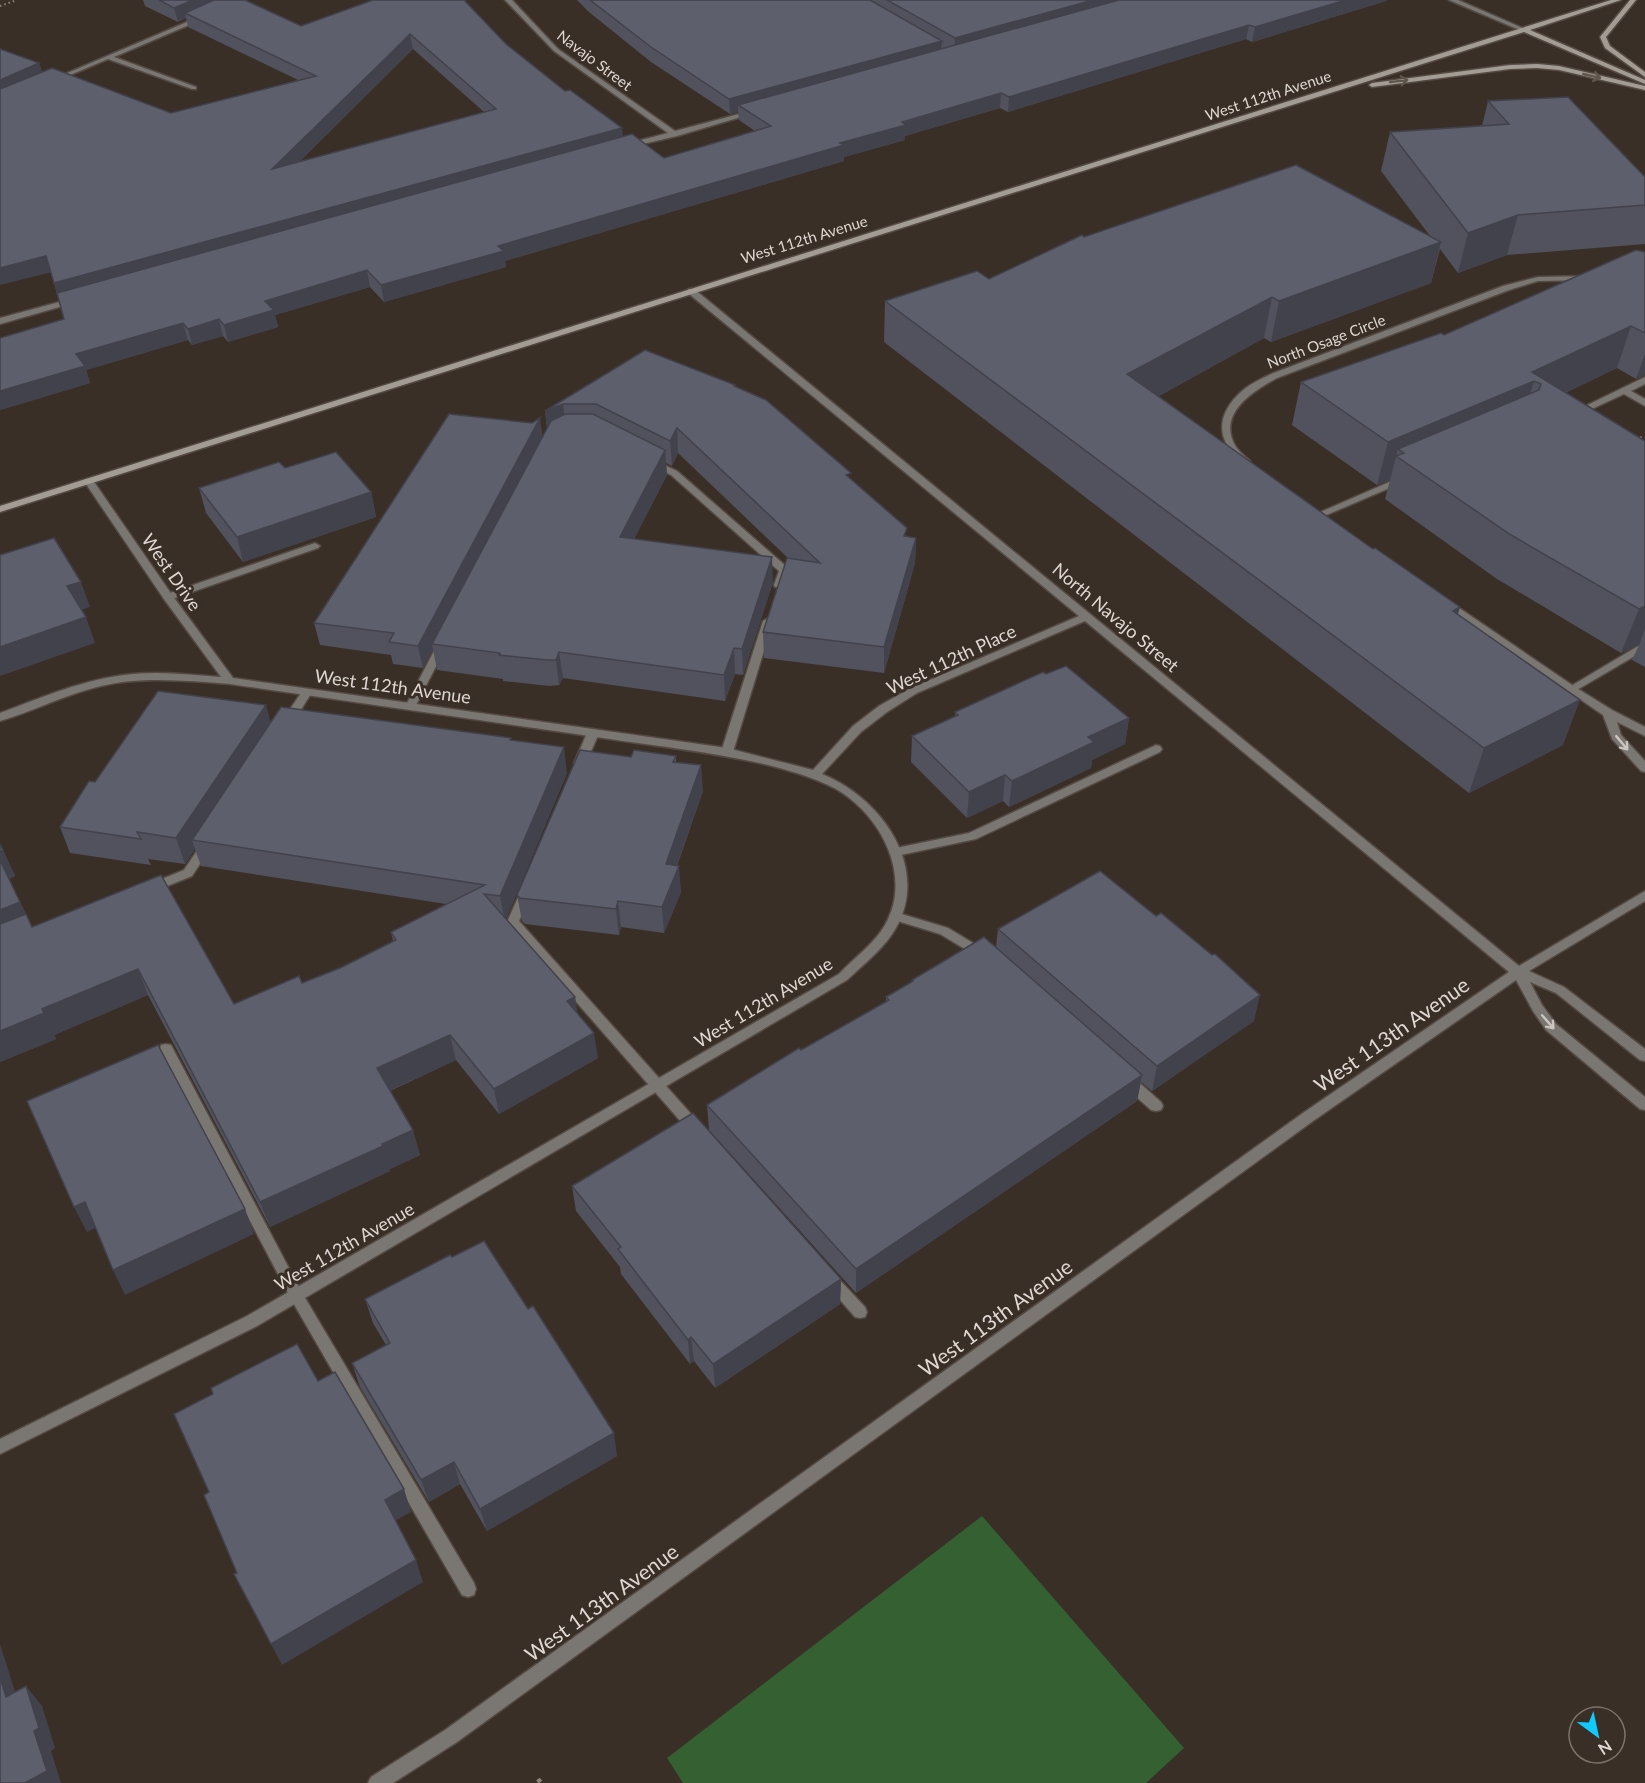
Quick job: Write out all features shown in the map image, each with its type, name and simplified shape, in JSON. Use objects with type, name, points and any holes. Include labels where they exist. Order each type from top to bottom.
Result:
[{"type":"main road","name":"West 112th Avenue","points":[[0,508],[1341,89],[1618,0]]},
{"type":"main road","points":[[1633,0],[1603,37],[1607,47],[1645,75]]},
{"type":"main road","points":[[1524,30],[1645,82]]},
{"type":"main road","points":[[1341,89],[1510,67],[1537,66],[1559,68],[1645,88]]},
{"type":"street","name":"Navajo Street","points":[[508,0],[556,50],[674,134]]},
{"type":"street","points":[[1452,0],[1524,30]]},
{"type":"street","points":[[43,84],[211,13]]},
{"type":"street","points":[[108,57],[194,88]]},
{"type":"street","points":[[617,150],[763,109]]},
{"type":"street","name":"North Osage Circle","points":[[1252,465],[1236,454],[1226,435],[1226,420],[1245,393],[1274,376],[1506,288],[1538,279],[1570,277],[1597,279]]},
{"type":"street","name":"North Navajo Street","points":[[691,291],[1518,972]]},
{"type":"street","points":[[0,321],[80,298]]},
{"type":"street","points":[[1565,418],[1645,380]]},
{"type":"street","points":[[1624,391],[1645,403]]},
{"type":"street","points":[[646,459],[675,473],[784,570],[777,592]]},
{"type":"street","points":[[1321,514],[1417,473]]},
{"type":"street","name":"West Drive","points":[[89,481],[168,597],[230,681]]},
{"type":"street","points":[[1312,508],[1331,521]]},
{"type":"street","points":[[168,597],[315,546]]},
{"type":"street","points":[[1437,595],[1571,689],[1645,732]]},
{"type":"street","points":[[728,752],[770,615]]},
{"type":"street","name":"West 112th Place","points":[[815,775],[857,729],[883,708],[913,691],[1088,616]]},
{"type":"street","points":[[410,707],[448,633]]},
{"type":"street","points":[[1571,689],[1645,645]]},
{"type":"street","name":"West 112th Avenue","points":[[0,717],[71,691],[131,677],[160,675],[230,681],[728,752],[786,766],[842,787],[878,819],[896,852],[901,874],[900,899],[894,922],[877,945],[843,977],[252,1321],[0,1447]]},
{"type":"street","points":[[282,730],[307,692]]},
{"type":"street","points":[[1608,712],[1616,736],[1645,768]]},
{"type":"street","points":[[575,775],[593,733]]},
{"type":"street","points":[[896,852],[972,836],[1156,749]]},
{"type":"street","points":[[144,891],[188,873],[213,835]]},
{"type":"street","points":[[531,880],[513,922],[704,1138]]},
{"type":"street","name":"West 113th Avenue","points":[[377,1783],[451,1737],[1308,1117],[1518,972],[1645,895]]},
{"type":"street","points":[[895,916],[944,931],[977,949],[995,965]]},
{"type":"street","points":[[1518,972],[1560,990],[1645,1056]]},
{"type":"street","points":[[1518,972],[1537,1008],[1551,1027],[1645,1105]]},
{"type":"street","points":[[166,1049],[296,1295],[468,1589]]},
{"type":"street","points":[[1120,1075],[1156,1106]]},
{"type":"street","points":[[821,1269],[860,1312]]},
{"type":"path","points":[[0,6],[16,0]]},
{"type":"path","points":[[1630,435],[1645,439]]},
{"type":"green space","points":[[982,1516],[1184,1748],[1146,1783],[683,1783],[667,1758]]},
{"type":"building","points":[[159,0],[193,0],[174,8]]},
{"type":"building","points":[[214,0],[245,0],[301,26],[373,0],[464,0],[506,44],[565,91],[570,90],[622,128],[54,283],[46,256],[0,268],[0,89],[52,68],[171,113],[316,76],[185,13]],"holes":[[[410,34],[496,109],[272,169]]]},
{"type":"building","points":[[590,0],[870,0],[942,41],[729,99],[651,47]]},
{"type":"building","points":[[887,0],[1093,0],[955,38]]},
{"type":"building","points":[[1119,0],[1346,0],[1255,27],[1249,25],[1009,97],[1001,93],[902,122],[906,125],[498,246],[504,251],[381,285],[367,270],[265,301],[274,310],[224,325],[219,319],[188,329],[183,323],[76,354],[85,366],[0,391],[0,338],[64,319],[57,293],[632,134],[664,158],[771,126],[738,105]]},
{"type":"building","points":[[0,49],[39,63],[0,80]]},
{"type":"building","points":[[1568,97],[1645,177],[1645,205],[1518,215],[1468,233],[1390,132],[1509,124],[1488,101]]},
{"type":"building","points":[[1296,165],[1441,242],[1279,301],[1272,297],[1127,374],[1373,549],[1375,548],[1460,607],[1453,611],[1580,700],[1484,748],[885,301],[977,271],[989,279],[1082,235],[1084,237]]},
{"type":"building","points":[[1636,250],[1645,252],[1645,333],[1631,326],[1532,372],[1645,441],[1645,606],[1639,609],[1511,535],[1396,456],[1404,453],[1398,449],[1539,390],[1541,384],[1534,381],[1388,442],[1301,382],[1441,333],[1444,335]]},
{"type":"building","points":[[645,350],[735,385],[766,400],[851,473],[846,475],[907,528],[904,536],[916,538],[884,647],[763,632],[787,558],[820,563],[677,428],[670,441],[596,404],[563,404],[545,411]]},
{"type":"building","points":[[449,414],[532,423],[540,418],[418,646],[389,642],[394,633],[314,623]]},
{"type":"building","points":[[565,414],[593,414],[665,450],[620,537],[772,557],[742,649],[734,648],[724,675],[559,652],[556,660],[547,660],[432,644],[551,421]]},
{"type":"building","points":[[336,452],[371,492],[237,537],[199,488],[279,462],[285,468]]},
{"type":"building","points":[[54,538],[81,582],[67,586],[86,617],[0,647],[0,555]]},
{"type":"building","points":[[1066,666],[1129,718],[1088,737],[1094,742],[1012,781],[1005,775],[969,792],[912,736],[958,715],[955,712],[1043,672],[1046,674]]},
{"type":"building","points":[[158,691],[266,705],[176,838],[137,832],[141,839],[60,827],[89,781],[95,782]]},
{"type":"building","points":[[281,707],[564,747],[500,896],[484,894],[575,997],[567,1001],[594,1033],[494,1089],[450,1035],[377,1068],[413,1130],[260,1202],[138,969],[42,1009],[44,1013],[0,1031],[0,924],[26,914],[32,927],[161,875],[234,1004],[299,976],[302,983],[340,968],[396,940],[391,932],[485,885],[192,840]]},
{"type":"building","points":[[580,750],[631,757],[634,750],[676,756],[673,762],[701,765],[666,864],[679,866],[662,907],[618,901],[616,909],[520,898],[517,895]]},
{"type":"building","points":[[0,860],[20,902],[0,910]]},
{"type":"building","points":[[1100,871],[1156,916],[1161,913],[1212,955],[1215,954],[1260,995],[1157,1066],[998,929]]},
{"type":"building","points":[[984,937],[1142,1075],[856,1269],[707,1105],[799,1048],[801,1050],[889,1000],[886,997]]},
{"type":"building","points":[[158,1045],[245,1209],[113,1270],[85,1202],[74,1207],[27,1101]]},
{"type":"building","points":[[693,1113],[841,1279],[713,1364],[691,1337],[688,1340],[618,1249],[621,1247],[572,1186]]},
{"type":"building","points":[[484,1241],[528,1309],[533,1306],[614,1433],[480,1509],[454,1462],[421,1480],[352,1363],[390,1343],[365,1299],[450,1255],[452,1257]]},
{"type":"building","points":[[297,1344],[318,1381],[335,1372],[404,1489],[385,1500],[416,1560],[271,1644],[234,1574],[237,1573],[204,1495],[209,1492],[174,1414],[213,1394],[211,1388]]},
{"type":"building","points":[[0,1677],[6,1697],[26,1686],[39,1728],[34,1731],[47,1771],[25,1783],[0,1783]]}]
